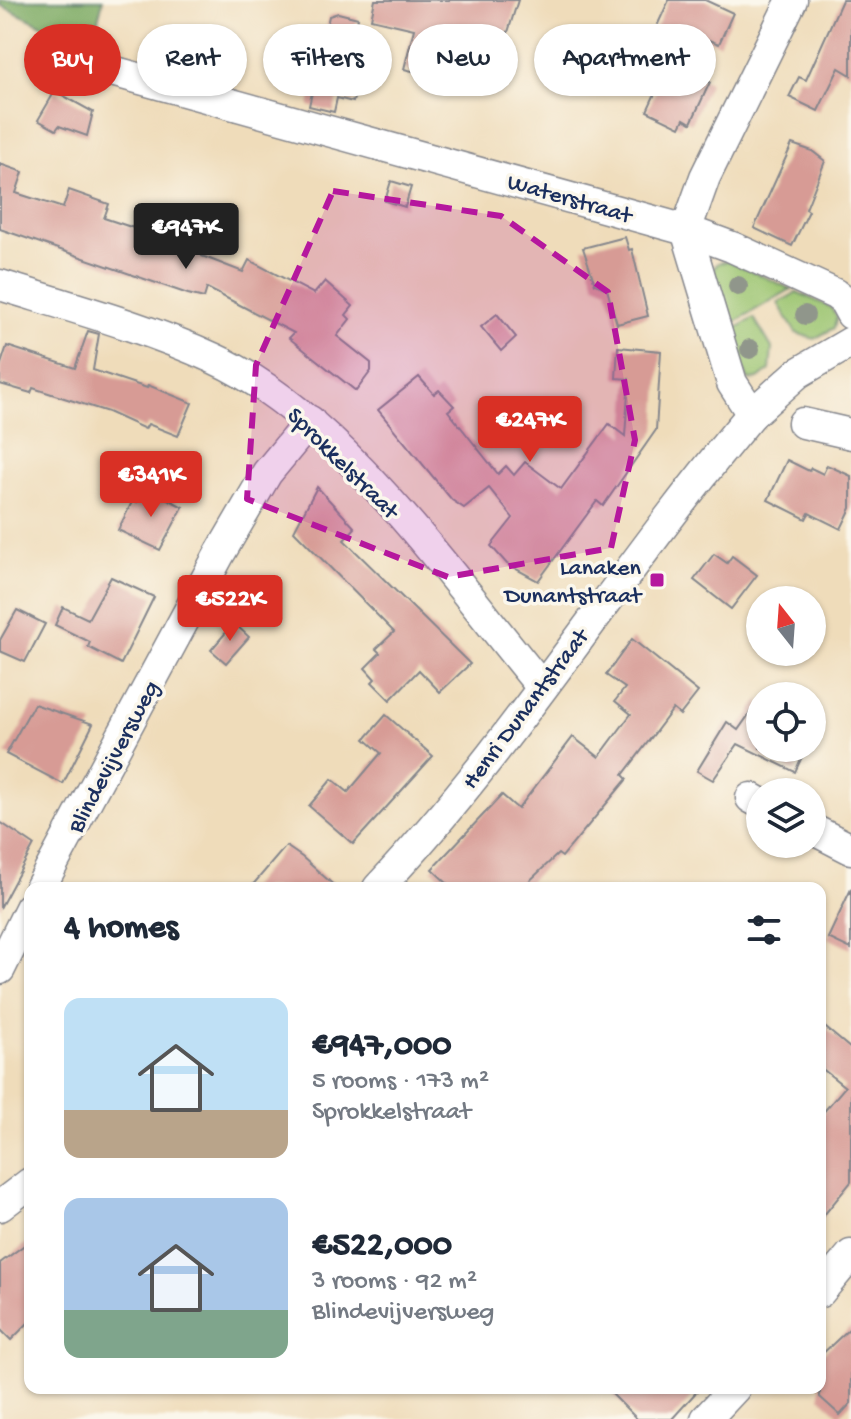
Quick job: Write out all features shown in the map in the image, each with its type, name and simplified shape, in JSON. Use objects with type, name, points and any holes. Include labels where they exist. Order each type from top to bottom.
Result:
[{"type":"street","points":[[792,0],[705,177],[686,230],[732,383],[752,414],[798,373],[851,342]]},
{"type":"street","name":"Waterstraat","points":[[121,73],[686,230],[732,247],[835,294],[844,301],[851,314]]},
{"type":"street","name":"Sprokkelstraat","points":[[0,285],[214,358],[310,421],[391,505],[541,686]]},
{"type":"street","name":"Henri Dunantstraat","points":[[384,882],[413,851],[752,414]]},
{"type":"street","name":"Blindevijversweg","points":[[43,882],[219,555],[267,473],[310,421]]},
{"type":"street","points":[[803,423],[851,434]]},
{"type":"street","points":[[826,836],[851,849]]},
{"type":"street","points":[[0,969],[24,920]]},
{"type":"street","points":[[0,1206],[24,1188]]},
{"type":"street","points":[[826,1285],[851,1255]]},
{"type":"street","points":[[706,1419],[729,1394]]},
{"type":"highlighted area","points":[[333,191],[501,216],[608,292],[635,440],[611,548],[448,577],[247,499],[256,365]]},
{"type":"green space","points":[[0,0],[103,0],[97,24],[40,24],[0,5]]},
{"type":"green space","points":[[729,261],[791,289],[728,326],[713,269],[718,263]]},
{"type":"green space","points":[[797,292],[830,307],[837,317],[834,328],[814,339],[796,333],[778,303]]},
{"type":"green space","points":[[754,318],[772,348],[770,370],[758,379],[748,380],[730,332]]},
{"type":"building","points":[[375,0],[518,0],[511,24],[408,24],[408,28],[371,19]]},
{"type":"building","points":[[669,0],[705,0],[733,13],[719,44],[716,43],[716,24],[658,24]]},
{"type":"building","points":[[842,0],[851,0],[851,75],[839,68],[818,111],[789,97],[799,77],[806,80]]},
{"type":"building","points":[[338,13],[358,18],[356,24],[327,24],[329,16]]},
{"type":"building","points":[[52,96],[64,96],[93,112],[87,136],[59,126],[56,130],[38,120]]},
{"type":"building","points":[[311,96],[355,96],[353,102],[337,98],[334,112],[309,106]]},
{"type":"building","points":[[654,96],[704,96],[691,123],[684,119],[680,127],[647,111]]},
{"type":"building","points":[[792,144],[812,151],[825,161],[806,209],[809,211],[792,246],[754,228]]},
{"type":"building","points":[[0,164],[23,172],[16,193],[63,208],[69,190],[109,204],[104,218],[203,251],[202,256],[243,272],[249,260],[314,294],[325,281],[353,306],[346,315],[350,319],[337,336],[371,363],[371,371],[356,391],[289,338],[294,333],[207,288],[204,298],[188,294],[0,229]]},
{"type":"building","points":[[391,181],[411,187],[405,207],[385,201]]},
{"type":"building","points":[[625,237],[629,250],[632,249],[648,316],[617,324],[607,289],[595,284],[583,248]]},
{"type":"building","points":[[497,314],[516,337],[501,351],[481,327]]},
{"type":"building","points":[[88,331],[99,334],[93,370],[147,388],[148,385],[192,403],[178,436],[148,424],[145,429],[108,412],[33,388],[31,393],[0,384],[0,367],[7,346],[75,368]]},
{"type":"building","points":[[618,347],[661,351],[656,430],[603,506],[597,501],[538,581],[507,564],[491,546],[513,518],[489,488],[464,508],[452,500],[378,410],[419,377],[434,394],[439,390],[454,406],[448,411],[498,474],[506,466],[514,475],[525,462],[561,489],[609,424],[625,436],[629,379],[616,378]]},
{"type":"building","points":[[787,460],[809,471],[811,468],[823,474],[827,465],[851,476],[851,508],[841,529],[809,513],[806,519],[768,500]]},
{"type":"building","points":[[145,487],[183,507],[160,550],[118,530],[133,500],[137,502]]},
{"type":"building","points":[[317,487],[355,528],[344,540],[470,664],[440,692],[419,670],[390,700],[372,682],[375,679],[365,668],[380,653],[376,649],[394,632],[294,531]]},
{"type":"building","points":[[714,554],[727,563],[732,556],[757,575],[731,609],[694,580]]},
{"type":"building","points":[[111,577],[154,597],[121,664],[88,647],[90,642],[55,625],[63,607],[88,619]]},
{"type":"building","points":[[17,610],[45,624],[25,662],[0,651],[0,640]]},
{"type":"building","points":[[234,623],[249,637],[226,663],[211,650]]},
{"type":"building","points":[[632,639],[698,692],[680,715],[673,709],[623,775],[627,779],[562,857],[558,854],[528,882],[446,882],[432,869],[502,795],[518,809],[573,737],[599,757],[631,714],[615,701],[625,688],[606,675]]},
{"type":"building","points":[[34,704],[93,724],[63,784],[6,754]]},
{"type":"building","points":[[386,715],[433,756],[353,844],[309,806],[332,779],[348,792],[381,753],[365,739]]},
{"type":"building","points":[[746,719],[746,748],[738,744],[713,780],[697,771],[727,722],[738,730]]},
{"type":"building","points":[[775,762],[800,762],[795,772]]},
{"type":"building","points":[[0,822],[34,845],[0,908]]},
{"type":"building","points":[[286,846],[330,882],[255,882]]},
{"type":"building","points":[[851,889],[851,949],[828,938]]},
{"type":"building","points":[[826,1028],[851,1049],[851,1182],[826,1213],[826,1109],[845,1087],[826,1072]]},
{"type":"building","points":[[24,1245],[24,1327],[11,1340],[0,1329],[0,1263]]},
{"type":"building","points":[[851,1327],[851,1403],[840,1415],[820,1397],[820,1394],[826,1394],[826,1350]]},
{"type":"building","points":[[612,1394],[695,1394],[672,1419],[637,1419]]},
{"type":"place","name":"Lanaken Dunantstraat","points":[[657,580]]}]
